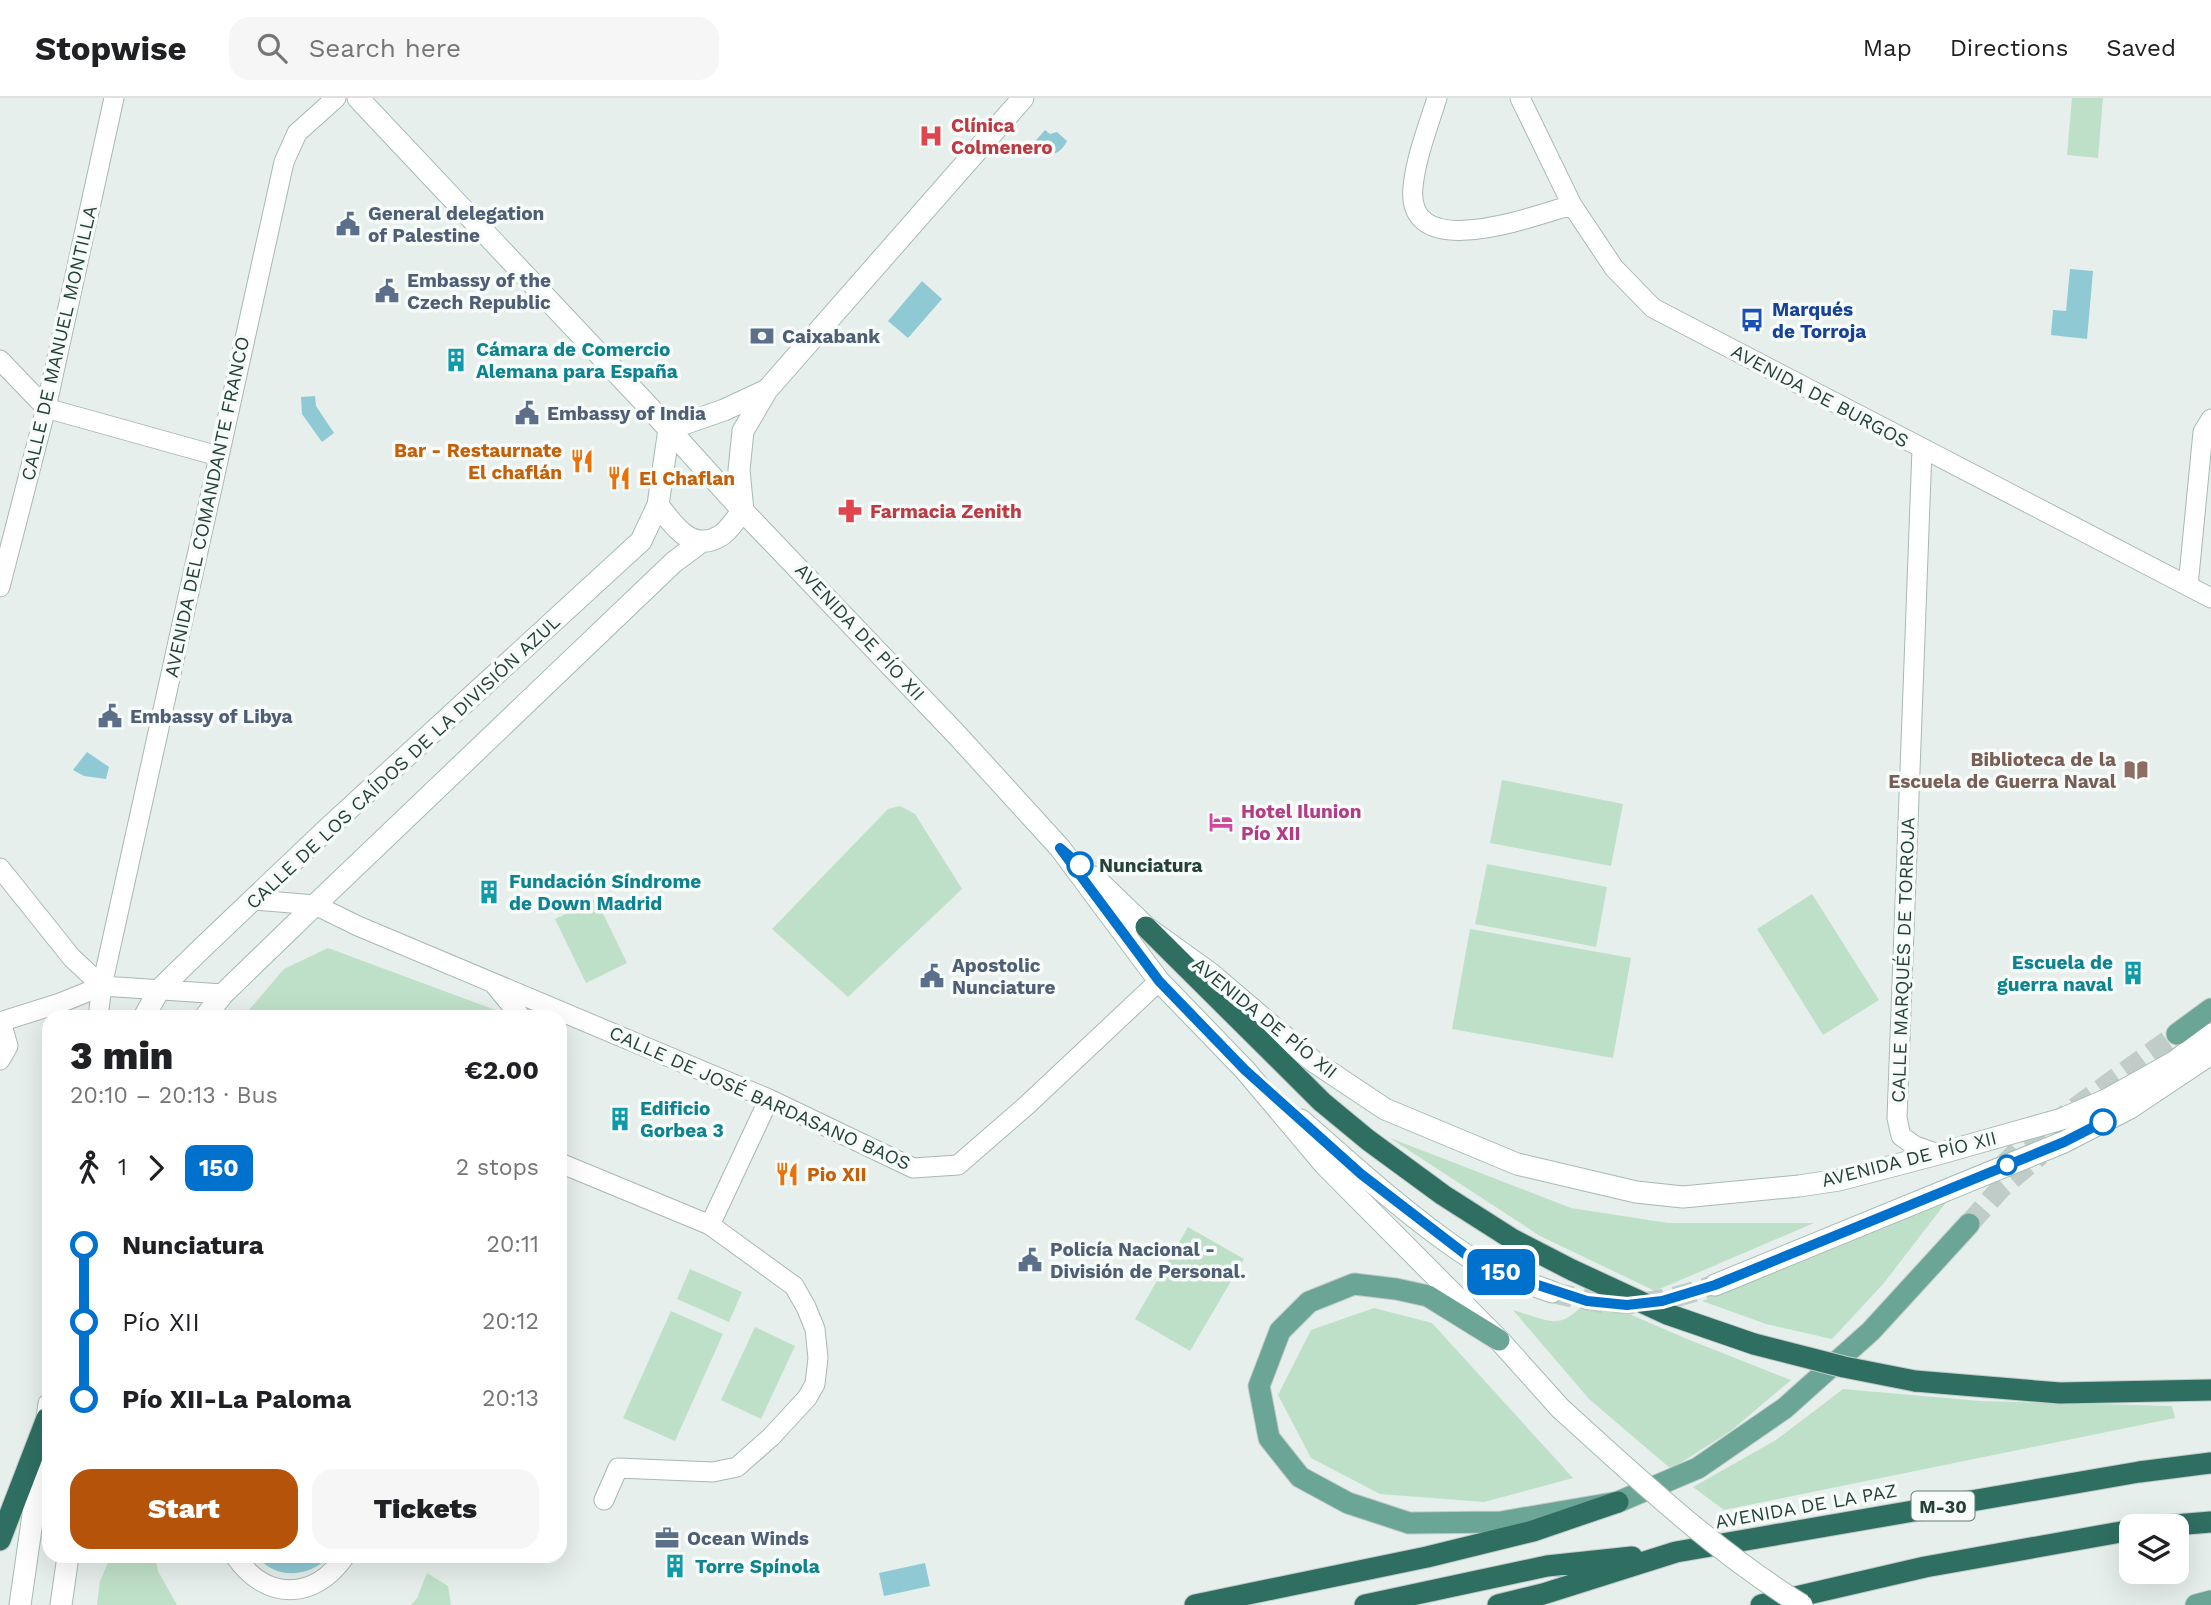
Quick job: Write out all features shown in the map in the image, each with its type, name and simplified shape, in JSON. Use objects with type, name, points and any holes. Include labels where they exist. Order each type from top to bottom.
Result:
[{"type":"highway","points":[[1146,928],[1322,1102],[1368,1140],[1443,1195],[1512,1239],[1667,1314],[1754,1344],[1844,1367],[1915,1381],[2060,1393],[2211,1390]]},
{"type":"highway","points":[[0,1540],[42,1427]]},
{"type":"highway","name":"AVENIDA DE LA PAZ","points":[[1498,1605],[1543,1594],[1676,1552],[2139,1472],[2211,1463]]},
{"type":"highway","points":[[1195,1605],[1534,1531],[1618,1502]]},
{"type":"highway","points":[[2189,1524],[2211,1522]]},
{"type":"highway","points":[[1761,1605],[1924,1567],[2119,1532]]},
{"type":"highway","name":"M-30","points":[[1366,1605],[1547,1566],[1676,1552]]},
{"type":"main road","name":"AVENIDA DE PÍO XII","points":[[358,98],[1060,848],[1146,928],[1210,973],[1313,1061],[1385,1109],[1517,1164],[1636,1192],[1683,1197],[1765,1190],[1839,1180],[2062,1119],[2174,1062],[2211,1034]]},
{"type":"main road","points":[[767,390],[724,410],[669,429],[658,505],[684,536],[701,542],[721,536],[743,511],[739,470],[743,431],[767,390],[1023,98]]},
{"type":"main road","points":[[724,410],[743,431]]},
{"type":"main road","name":"CALLE DE LOS CAÍDOS DE LA DIVISIÓN AZUL","points":[[148,1010],[159,990],[327,829],[641,541],[658,505]]},
{"type":"main road","name":"CALLE DE LOS CAÍDOS DE LA DIVISIÓN AZUL","points":[[210,1010],[223,994],[314,905],[674,562],[701,542]]},
{"type":"main road","name":"AVENIDA DE PÍO XII","points":[[1060,848],[1159,981],[1245,1070],[1361,1174],[1465,1254],[1552,1292]]},
{"type":"main road","points":[[2177,1034],[2211,1009]]},
{"type":"main road","name":"AVENIDA DE PÍO XII","points":[[1715,1285],[2064,1142],[2130,1108],[2211,1054]]},
{"type":"main road","name":"AVENIDA DE PÍO XII","points":[[1245,1070],[1325,1166],[1499,1340],[1560,1408],[1680,1517],[1761,1579],[1802,1605]]},
{"type":"main road","points":[[1499,1340],[1428,1296],[1396,1289],[1354,1284],[1309,1302],[1280,1331],[1259,1386],[1269,1438],[1300,1477],[1348,1503],[1409,1523],[1501,1522],[1618,1502],[1698,1468],[1744,1438],[1816,1383],[1900,1300],[1964,1220]]},
{"type":"main road","points":[[20,1605],[42,1453]]},
{"type":"main road","points":[[61,1605],[67,1563]]},
{"type":"main road","points":[[2196,1605],[2211,1601]]},
{"type":"street","name":"CALLE DE MANUEL MONTILLA","points":[[0,587],[46,408],[114,98]]},
{"type":"street","name":"AVENIDA DEL COMANDANTE FRANCO","points":[[99,1010],[284,163],[296,133],[336,98]]},
{"type":"street","points":[[1437,98],[1412,189],[1415,209],[1425,221],[1447,231],[1480,230],[1572,205]]},
{"type":"street","name":"AVENIDA DE BURGOS","points":[[1520,98],[1572,205],[1614,268],[1653,308],[2211,598]]},
{"type":"street","points":[[0,360],[46,408],[218,456]]},
{"type":"street","points":[[2188,586],[2203,432],[2211,419]]},
{"type":"street","name":"CALLE MARQUÉS DE TORROJA","points":[[1922,449],[1897,1118],[1901,1136],[1915,1146],[1938,1154]]},
{"type":"street","points":[[0,868],[72,958],[102,986]]},
{"type":"street","points":[[255,900],[314,905]]},
{"type":"street","name":"CALLE DE JOSÉ BARDASANO BAOS","points":[[314,905],[367,930],[561,1010]]},
{"type":"street","points":[[491,981],[515,1010]]},
{"type":"street","name":"CALLE DE JOSÉ BARDASANO BAOS","points":[[567,1012],[769,1099],[913,1168],[958,1165],[1027,1105],[1159,981]]},
{"type":"street","points":[[0,1060],[8,1046],[1,1022],[102,986],[223,994]]},
{"type":"street","points":[[567,1025],[590,1022]]},
{"type":"street","points":[[710,1224],[769,1099]]},
{"type":"street","points":[[567,1166],[710,1224],[794,1286],[814,1329],[818,1358],[816,1384],[807,1398],[771,1437],[737,1467],[713,1472],[618,1468],[604,1500]]},
{"type":"street","points":[[240,1563],[245,1571],[261,1583],[280,1590],[300,1590],[319,1583],[340,1563]]},
{"type":"green space","points":[[2072,98],[2103,98],[2098,158],[2067,155]]},
{"type":"green space","points":[[1502,780],[1623,804],[1611,866],[1490,843]]},
{"type":"green space","points":[[900,806],[915,814],[962,889],[848,997],[772,929],[888,809]]},
{"type":"green space","points":[[1487,864],[1607,887],[1596,947],[1475,924]]},
{"type":"green space","points":[[1812,894],[1879,1000],[1823,1035],[1757,929]]},
{"type":"green space","points":[[596,899],[627,963],[586,983],[555,919]]},
{"type":"green space","points":[[1470,929],[1631,958],[1613,1058],[1452,1029]]},
{"type":"green space","points":[[328,948],[495,1010],[249,1010],[284,969]]},
{"type":"green space","points":[[1390,1138],[1571,1208],[1668,1223],[1814,1223],[1655,1291],[1540,1236]]},
{"type":"green space","points":[[1947,1201],[1884,1283],[1832,1339],[1766,1324],[1702,1301]]},
{"type":"green space","points":[[1188,1227],[1244,1259],[1190,1351],[1135,1319]]},
{"type":"green space","points":[[690,1269],[742,1292],[729,1322],[677,1299]]},
{"type":"green space","points":[[1590,1297],[1791,1380],[1732,1430],[1671,1469],[1589,1399],[1513,1310],[1547,1320],[1563,1320]]},
{"type":"green space","points":[[1374,1308],[1432,1323],[1573,1478],[1484,1502],[1380,1494],[1311,1458],[1278,1395],[1311,1330]]},
{"type":"green space","points":[[671,1311],[723,1334],[675,1441],[623,1418]]},
{"type":"green space","points":[[755,1327],[795,1346],[761,1419],[721,1400]]},
{"type":"green space","points":[[1843,1389],[1980,1401],[2172,1406],[2175,1418],[1724,1510],[1693,1487],[1776,1440]]},
{"type":"green space","points":[[108,1563],[156,1563],[177,1605],[97,1605],[100,1581]]},
{"type":"green space","points":[[427,1573],[448,1586],[451,1605],[411,1605],[417,1598]]},
{"type":"water","points":[[1045,130],[1050,134],[1057,132],[1067,141],[1060,151],[1046,154],[1030,147]]},
{"type":"water","points":[[2070,269],[2093,271],[2087,339],[2051,335],[2053,310],[2066,311]]},
{"type":"water","points":[[922,281],[942,299],[908,338],[888,321]]},
{"type":"water","points":[[315,396],[316,406],[334,433],[322,442],[302,414],[301,397]]},
{"type":"water","points":[[87,752],[109,767],[106,779],[84,776],[73,770]]},
{"type":"water","points":[[322,1563],[303,1572],[293,1573],[283,1573],[265,1564]]},
{"type":"water","points":[[925,1563],[930,1586],[884,1596],[879,1573]]},
{"type":"tunnel","points":[[2003,1166],[2023,1146],[2177,1034]]},
{"type":"tunnel","points":[[1969,1224],[2001,1188],[2040,1155]]},
{"type":"tunnel","points":[[1552,1292],[1596,1302],[1634,1304],[1671,1298],[1715,1285]]},
{"type":"bus line","name":"150","points":[[1080,865],[1060,848],[1159,981],[1245,1070],[1361,1174],[1465,1254],[1552,1292],[1587,1301],[1627,1305],[1662,1301],[1715,1285],[2064,1142],[2103,1122]]},
{"type":"place","name":"Clínica Colmenero","points":[[931,136]]},
{"type":"place","name":"General delegation of Palestine","points":[[348,224]]},
{"type":"place","name":"Embassy of the Czech Republic","points":[[387,291]]},
{"type":"place","name":"Marqués de Torroja","points":[[1752,320]]},
{"type":"place","name":"Caixabank","points":[[762,336]]},
{"type":"place","name":"Cámara de Comercio Alemana para España","points":[[456,360]]},
{"type":"place","name":"Embassy of India","points":[[527,413]]},
{"type":"place","name":"Bar - Restaurnate El chaflán","points":[[582,461]]},
{"type":"place","name":"El Chaflan","points":[[619,478]]},
{"type":"place","name":"Farmacia Zenith","points":[[850,511]]},
{"type":"place","name":"Embassy of Libya","points":[[110,716]]},
{"type":"place","name":"Biblioteca de la Escuela de Guerra Naval","points":[[2136,770]]},
{"type":"place","name":"Hotel Ilunion Pío XII","points":[[1221,822]]},
{"type":"place","name":"Nunciatura","points":[[1080,865]]},
{"type":"place","name":"Fundación Síndrome de Down Madrid","points":[[489,892]]},
{"type":"place","name":"Escuela de guerra naval","points":[[2133,973]]},
{"type":"place","name":"Apostolic Nunciature","points":[[932,976]]},
{"type":"place","name":"Edificio Gorbea 3","points":[[620,1119]]},
{"type":"place","name":"Pio XII","points":[[787,1174]]},
{"type":"place","name":"Policía Nacional - División de Personal.","points":[[1030,1260]]},
{"type":"place","name":"Ocean Winds","points":[[667,1538]]},
{"type":"place","name":"Torre Spínola","points":[[675,1566]]}]
